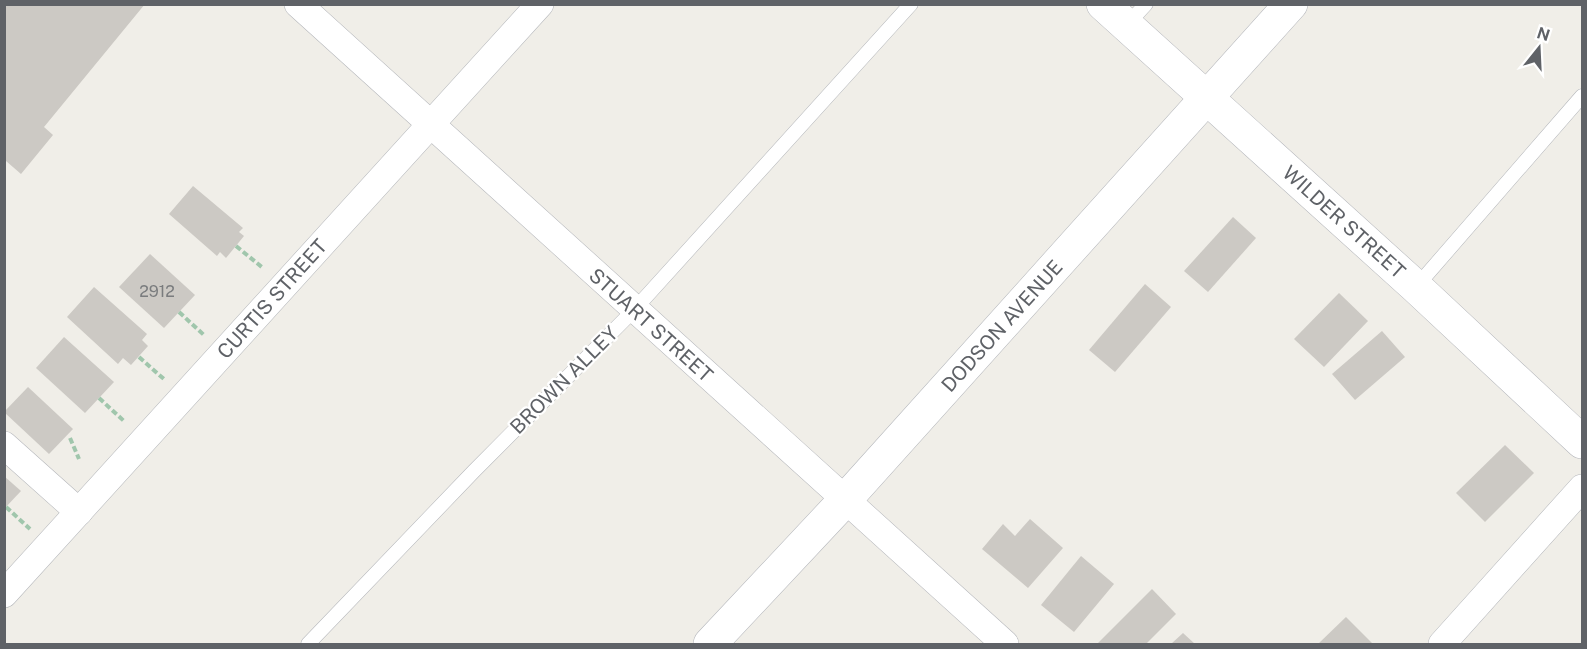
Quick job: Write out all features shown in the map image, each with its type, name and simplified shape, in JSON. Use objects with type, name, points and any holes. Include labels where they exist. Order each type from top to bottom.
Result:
[{"type":"street","name":"STUART STREET","points":[[298,4],[1005,645]]},
{"type":"street","name":"CURTIS STREET","points":[[4,594],[540,4]]},
{"type":"street","name":"WILDER STREET","points":[[1103,4],[1136,15],[1206,98],[1416,287],[1582,442]]},
{"type":"street","name":"DODSON AVENUE","points":[[710,645],[845,500],[1291,4]]},
{"type":"street","points":[[4,445],[79,512]]},
{"type":"street","points":[[1442,645],[1582,488]]},
{"type":"lane","name":"BROWN ALLEY","points":[[308,645],[474,471],[634,309],[911,4]]},
{"type":"lane","points":[[1416,287],[1582,96]]},
{"type":"path","points":[[236,246],[285,285]]},
{"type":"path","points":[[179,312],[224,353]]},
{"type":"path","points":[[139,357],[183,397]]},
{"type":"path","points":[[99,398],[145,440]]},
{"type":"path","points":[[70,438],[79,459]]},
{"type":"building","points":[[4,4],[145,4],[44,127],[53,135],[21,174],[6,161],[4,163]]},
{"type":"building","points":[[193,186],[243,228],[239,232],[244,236],[226,258],[220,252],[217,256],[169,214]]},
{"type":"building","points":[[1233,217],[1256,238],[1208,292],[1184,271]]},
{"type":"building","points":[[150,254],[195,295],[164,328],[119,287]]},
{"type":"building","points":[[1145,284],[1171,307],[1115,372],[1089,350]]},
{"type":"building","points":[[94,287],[147,334],[142,340],[148,346],[131,365],[123,358],[118,364],[67,317]]},
{"type":"building","points":[[1339,293],[1368,321],[1324,367],[1294,339]]},
{"type":"building","points":[[1382,331],[1405,357],[1355,400],[1332,374]]},
{"type":"building","points":[[64,337],[114,382],[85,413],[36,368]]},
{"type":"building","points":[[28,387],[73,429],[49,454],[4,412]]},
{"type":"building","points":[[1505,445],[1534,473],[1485,522],[1456,493]]},
{"type":"building","points":[[4,476],[21,491],[4,509]]},
{"type":"building","points":[[1030,519],[1063,548],[1028,588],[982,549],[1003,524],[1015,536]]},
{"type":"building","points":[[1081,556],[1114,584],[1074,632],[1041,605]]},
{"type":"building","points":[[1152,589],[1176,614],[1146,644],[1097,644]]},
{"type":"building","points":[[1346,617],[1373,644],[1318,644]]},
{"type":"building","points":[[1183,633],[1195,644],[1171,644]]}]
